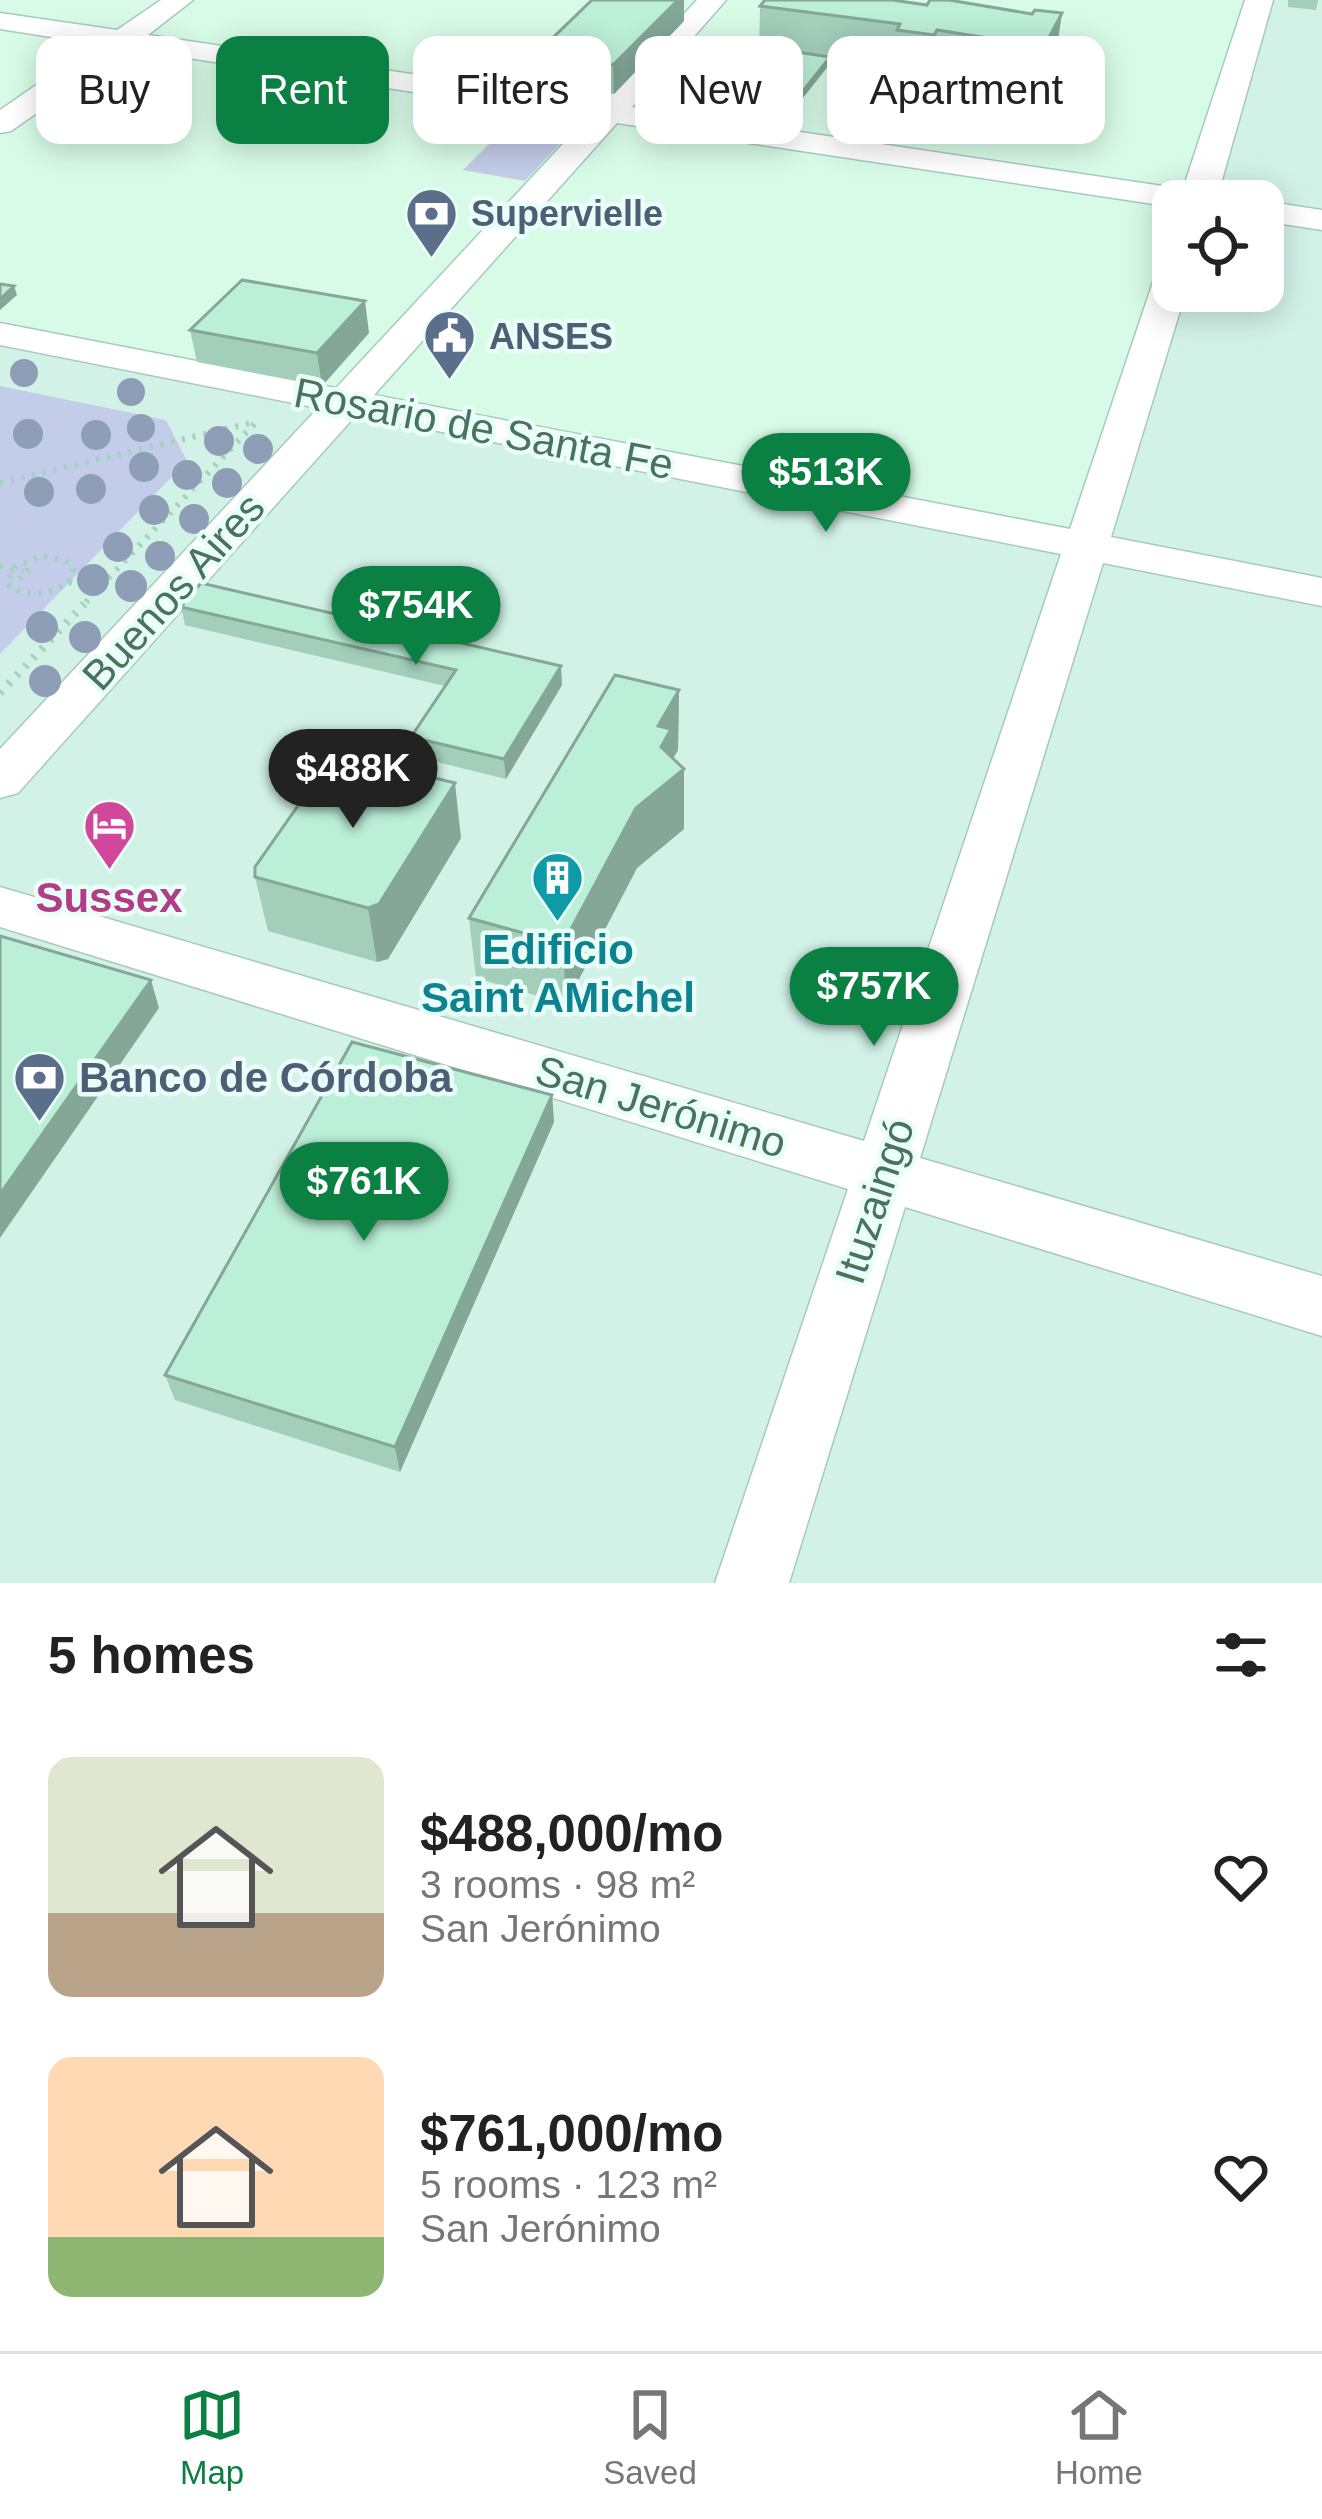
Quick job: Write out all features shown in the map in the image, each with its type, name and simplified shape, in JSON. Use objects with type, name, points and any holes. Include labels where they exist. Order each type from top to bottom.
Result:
[{"type":"street","points":[[127,36],[178,0]]},
{"type":"street","name":"Buenos Aires","points":[[611,111],[712,0]]},
{"type":"street","points":[[1203,180],[1258,0]]},
{"type":"street","points":[[0,21],[109,36]]},
{"type":"street","points":[[192,48],[413,82]]},
{"type":"street","points":[[0,124],[36,99]]},
{"type":"street","points":[[611,112],[1152,194]]},
{"type":"street","name":"Buenos Aires","points":[[0,781],[581,144]]},
{"type":"street","points":[[1284,214],[1322,220]]},
{"type":"street","name":"Ituzaingó","points":[[752,1583],[1162,312]]},
{"type":"street","name":"Rosario de Santa Fe","points":[[0,334],[1322,592]]},
{"type":"street","name":"San Jerónimo","points":[[0,907],[1322,1306]]},
{"type":"path","points":[[236,416],[259,421]]},
{"type":"path","points":[[0,483],[259,421]]},
{"type":"path","points":[[0,693],[259,421]]},
{"type":"path","points":[[44,556],[58,557],[73,569],[64,586],[35,596],[10,587],[6,582],[13,569],[44,556]]},
{"type":"path","points":[[0,566],[21,575],[33,566]]},
{"type":"shaded area","points":[[0,0],[1322,0],[1322,1583],[0,1583]]},
{"type":"shaded area","points":[[0,0],[1259,0],[1203,180],[1152,180],[1152,312],[1162,312],[1090,546],[0,334]]},
{"type":"shaded area","points":[[489,144],[559,144],[525,181],[463,170]]},
{"type":"shaded area","points":[[0,386],[166,420],[187,461],[0,654]]},
{"type":"building","points":[[592,0],[678,0],[642,36],[635,36],[635,43],[613,65],[611,36],[555,36]]},
{"type":"building","points":[[765,0],[892,0],[927,5],[930,0],[949,0],[1032,14],[1035,10],[1062,13],[1050,36],[975,36],[897,30],[900,24],[760,6]]},
{"type":"building","points":[[803,53],[827,57],[803,91]]},
{"type":"building","points":[[242,280],[365,301],[317,353],[190,330]]},
{"type":"building","points":[[0,284],[14,286],[0,299]]},
{"type":"building","points":[[201,583],[561,666],[504,759],[411,737],[456,670],[181,607]]},
{"type":"building","points":[[615,675],[679,690],[658,726],[671,729],[661,747],[684,769],[636,808],[563,944],[469,918]]},
{"type":"building","points":[[335,753],[455,783],[379,904],[368,908],[255,877],[255,867]]},
{"type":"building","name":"Banco de Córdoba","points":[[0,936],[151,980],[0,1194]]},
{"type":"building","points":[[352,1042],[552,1095],[395,1447],[165,1375]]},
{"type":"place","name":"Supervielle","points":[[432,259]]},
{"type":"place","name":"ANSES","points":[[450,382]]},
{"type":"place","name":"Sussex","points":[[109,871]]},
{"type":"place","name":"Edificio Saint AMichel","points":[[558,923]]},
{"type":"place","name":"Banco de Córdoba","points":[[40,1123]]}]
